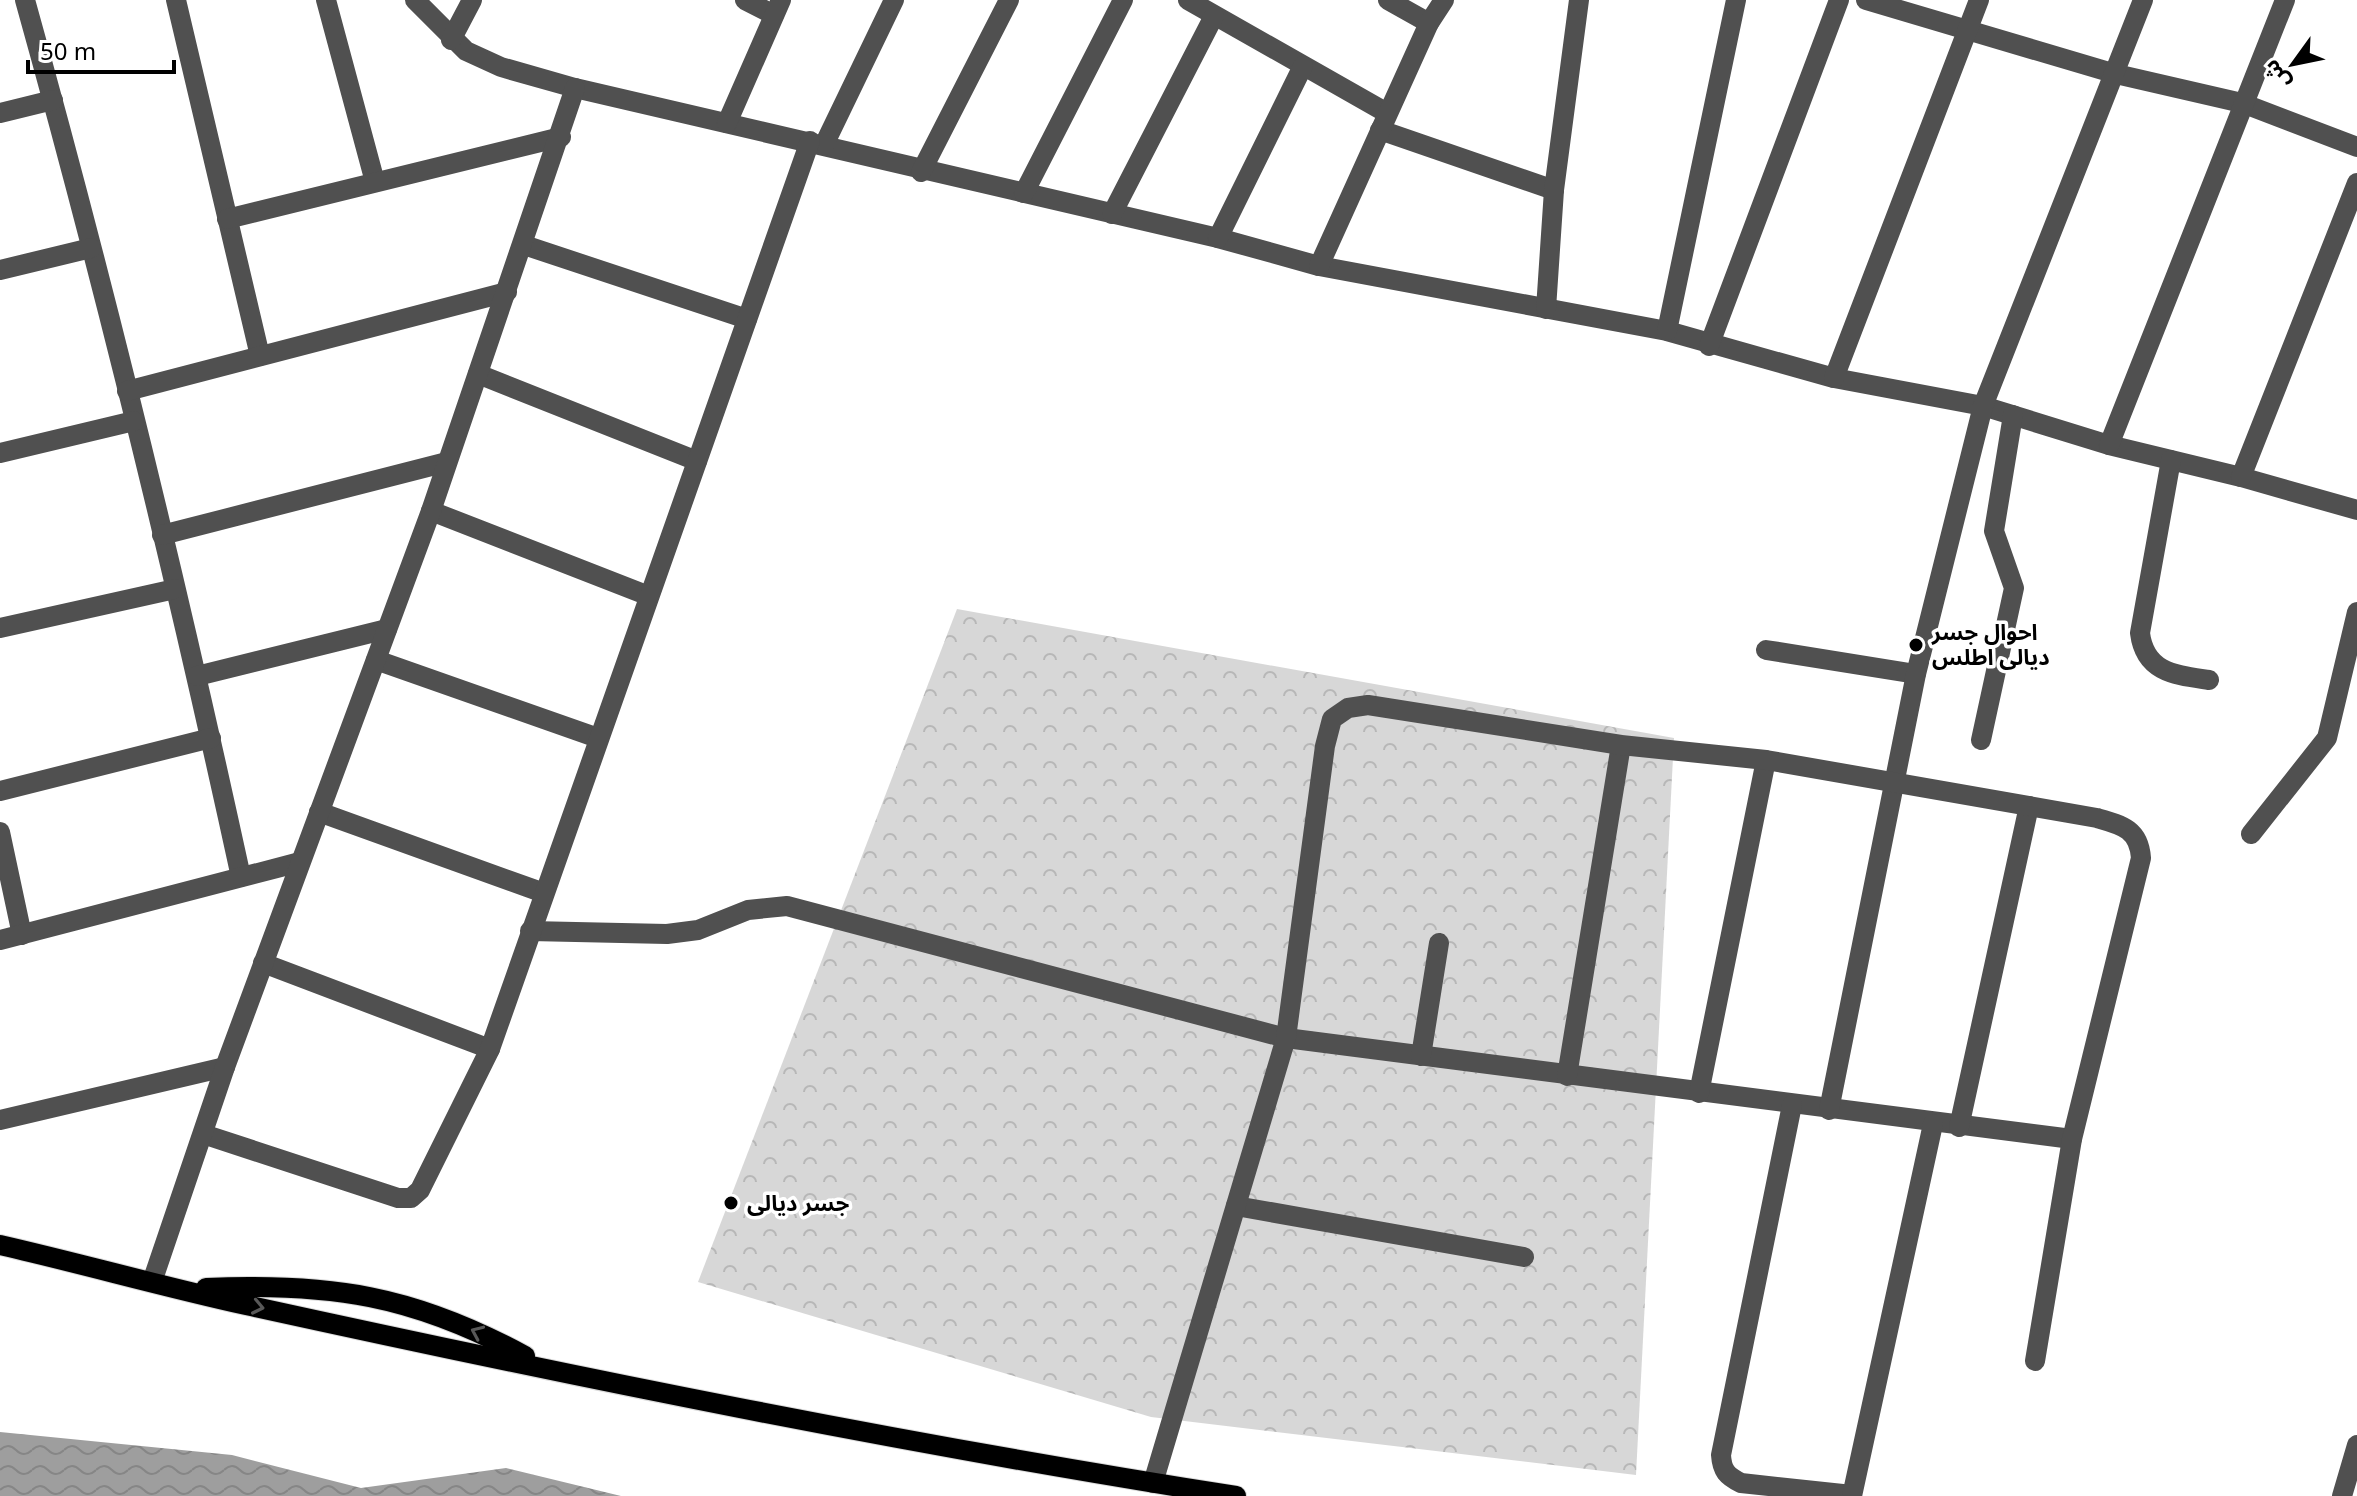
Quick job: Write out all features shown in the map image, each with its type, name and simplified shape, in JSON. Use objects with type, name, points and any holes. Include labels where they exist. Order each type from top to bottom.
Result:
[{"type":"main road","points":[[0,1245],[182,1289],[933,1446],[1236,1496]]},
{"type":"main road","points":[[182,1289],[295,1286],[360,1293],[432,1313],[546,1367]]},
{"type":"street","points":[[25,0],[127,391],[197,676],[241,877]]},
{"type":"street","points":[[176,0],[260,356]]},
{"type":"street","points":[[326,0],[375,182]]},
{"type":"street","points":[[416,0],[451,40],[483,60],[575,88],[817,143],[921,172],[1218,238],[1319,266],[1667,331],[1709,346],[1834,378],[1983,406],[2109,445],[2241,477],[2357,510]]},
{"type":"street","points":[[451,40],[472,0]]},
{"type":"street","points":[[727,123],[778,7],[745,0]]},
{"type":"street","points":[[203,1134],[398,1198],[411,1198],[420,1190],[490,1049],[747,319],[817,143],[894,0]]},
{"type":"street","points":[[921,172],[1009,0]]},
{"type":"street","points":[[1024,193],[1123,0]]},
{"type":"street","points":[[1188,0],[1303,66],[1383,122],[1554,190]]},
{"type":"street","points":[[1388,0],[1429,23]]},
{"type":"street","points":[[1319,266],[1429,23],[1444,0]]},
{"type":"street","points":[[1546,309],[1554,190],[1579,0]]},
{"type":"street","points":[[1667,331],[1736,0]]},
{"type":"street","points":[[1709,346],[1839,0]]},
{"type":"street","points":[[1866,0],[2116,74],[2242,103],[2357,147]]},
{"type":"street","points":[[1834,378],[1979,0]]},
{"type":"street","points":[[1829,1110],[1916,674],[1983,406],[2143,0]]},
{"type":"street","points":[[2109,445],[2285,0]]},
{"type":"street","points":[[1112,214],[1214,16]]},
{"type":"street","points":[[1218,238],[1303,66]]},
{"type":"street","points":[[152,1282],[225,1067],[431,511],[561,137],[575,88]]},
{"type":"street","points":[[0,113],[53,100]]},
{"type":"street","points":[[227,219],[561,137]]},
{"type":"street","points":[[2241,477],[2357,183]]},
{"type":"street","points":[[524,245],[747,319]]},
{"type":"street","points":[[0,270],[91,248]]},
{"type":"street","points":[[127,391],[507,292]]},
{"type":"street","points":[[478,374],[697,461]]},
{"type":"street","points":[[1981,740],[2014,588],[1994,531],[2013,415]]},
{"type":"street","points":[[0,453],[134,421]]},
{"type":"street","points":[[2171,460],[2140,633],[2142,649],[2152,664],[2167,674],[2209,680]]},
{"type":"street","points":[[162,535],[447,462]]},
{"type":"street","points":[[431,511],[649,596]]},
{"type":"street","points":[[0,628],[175,589]]},
{"type":"street","points":[[2251,834],[2327,738],[2357,612]]},
{"type":"street","points":[[197,676],[387,629]]},
{"type":"street","points":[[1766,650],[1916,674]]},
{"type":"street","points":[[376,660],[598,738]]},
{"type":"street","points":[[1153,1483],[1286,1038],[1325,746],[1332,719],[1348,708],[1368,705],[1621,745],[1766,760],[2029,806],[2125,826],[2135,834],[2141,858],[2072,1139],[2035,1361]]},
{"type":"street","points":[[0,791],[211,738]]},
{"type":"street","points":[[1567,1076],[1621,745]]},
{"type":"street","points":[[1699,1093],[1766,760]]},
{"type":"street","points":[[1959,1127],[2029,806]]},
{"type":"street","points":[[319,812],[544,893]]},
{"type":"street","points":[[0,832],[22,935]]},
{"type":"street","points":[[0,940],[300,862]]},
{"type":"street","points":[[530,931],[667,934],[698,930],[748,910],[787,906],[1286,1038],[1933,1124],[2072,1139]]},
{"type":"street","points":[[1421,1056],[1439,943]]},
{"type":"street","points":[[263,963],[490,1049]]},
{"type":"street","points":[[0,1120],[225,1067]]},
{"type":"street","points":[[1792,1105],[1721,1455],[1722,1467],[1728,1477],[1741,1483],[1852,1496],[1933,1124]]},
{"type":"street","points":[[1236,1206],[1524,1257]]},
{"type":"street","points":[[2342,1496],[2357,1445]]},
{"type":"green space","points":[[957,609],[1674,738],[1636,1475],[1151,1417],[698,1282]]},
{"type":"water","points":[[0,1432],[232,1455],[361,1488],[506,1468],[621,1496],[0,1496]]},
{"type":"place","name":"احوال جسر ديالى اطلس","points":[[1916,645]]},
{"type":"place","name":"جسر ديالى","points":[[731,1203]]}]
